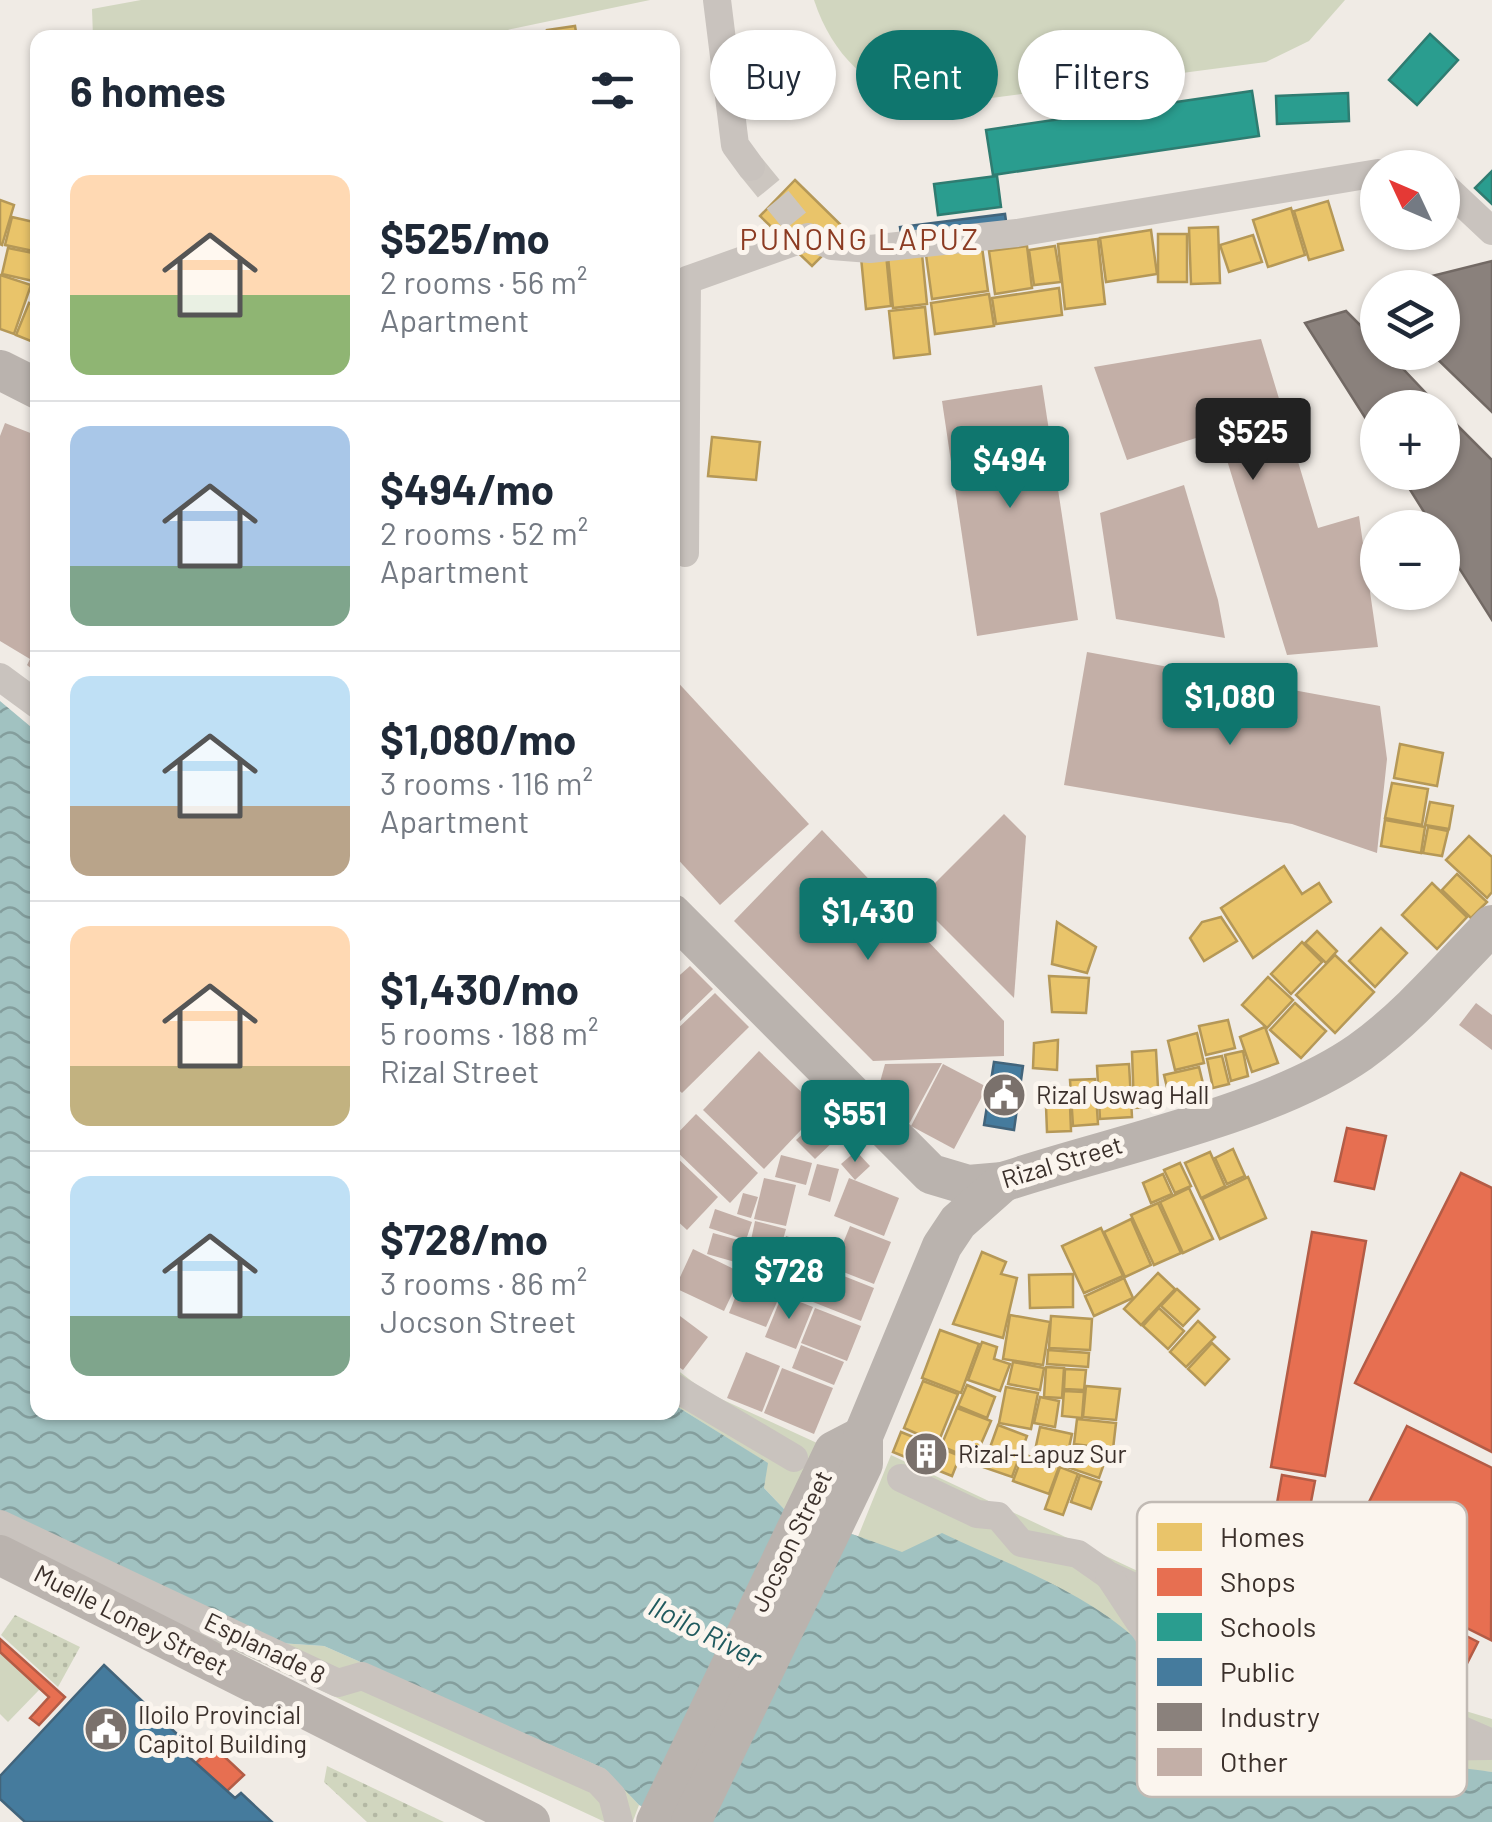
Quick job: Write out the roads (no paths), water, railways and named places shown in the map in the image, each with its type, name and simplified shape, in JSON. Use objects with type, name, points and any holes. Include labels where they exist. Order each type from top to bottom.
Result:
[{"type":"main road","points":[[0,370],[30,385]]},
{"type":"main road","points":[[680,922],[931,1174],[934,1264]]},
{"type":"main road","name":"Rizal Street","points":[[931,1174],[968,1185],[1002,1182],[1241,1107],[1331,1070],[1392,1026],[1492,925]]},
{"type":"main road","name":"Jocson Street","points":[[691,1822],[934,1264],[958,1222],[1002,1182]]},
{"type":"main road","name":"Jocson Street","points":[[656,1822],[853,1450]]},
{"type":"main road","name":"Muelle Loney Street","points":[[0,1555],[530,1822]]},
{"type":"street","points":[[717,0],[735,146],[750,167]]},
{"type":"street","points":[[680,335],[687,280],[820,241],[870,249],[1018,233],[1360,176]]},
{"type":"street","points":[[1460,201],[1492,232]]},
{"type":"street","points":[[680,378],[685,552]]},
{"type":"street","points":[[0,677],[30,700]]},
{"type":"street","points":[[680,1391],[794,1458]]},
{"type":"street","points":[[901,1478],[977,1514],[998,1516],[1021,1542],[1078,1554],[1108,1575],[1137,1588]]},
{"type":"street","name":"Esplanade 8","points":[[0,1524],[338,1683],[362,1676],[598,1781],[612,1796],[619,1822]]},
{"type":"street","points":[[1108,1575],[1137,1615]]},
{"type":"street","points":[[1467,1734],[1492,1745]]},
{"type":"street","points":[[1467,1745],[1492,1745]]},
{"type":"water","name":"Iloilo River","points":[[0,701],[30,726],[30,1420],[680,1420],[680,1408],[768,1463],[764,1488],[785,1510],[902,1552],[942,1533],[1091,1605],[1135,1638],[1137,1797],[1467,1797],[1467,1769],[1492,1772],[1492,1822],[672,1822],[639,1805],[605,1769],[324,1646],[279,1643],[0,1512]]},
{"type":"tunnel","points":[[751,167],[808,237],[830,245]]},
{"type":"place","name":"Rizal Uswag Hall","points":[[1004,1095]]},
{"type":"place","name":"Rizal-Lapuz Sur","points":[[926,1454]]},
{"type":"place","name":"Iloilo Provincial Capitol Building","points":[[106,1729]]},
{"type":"district","name":"PUNONG LAPUZ","points":[[860,240]]}]
